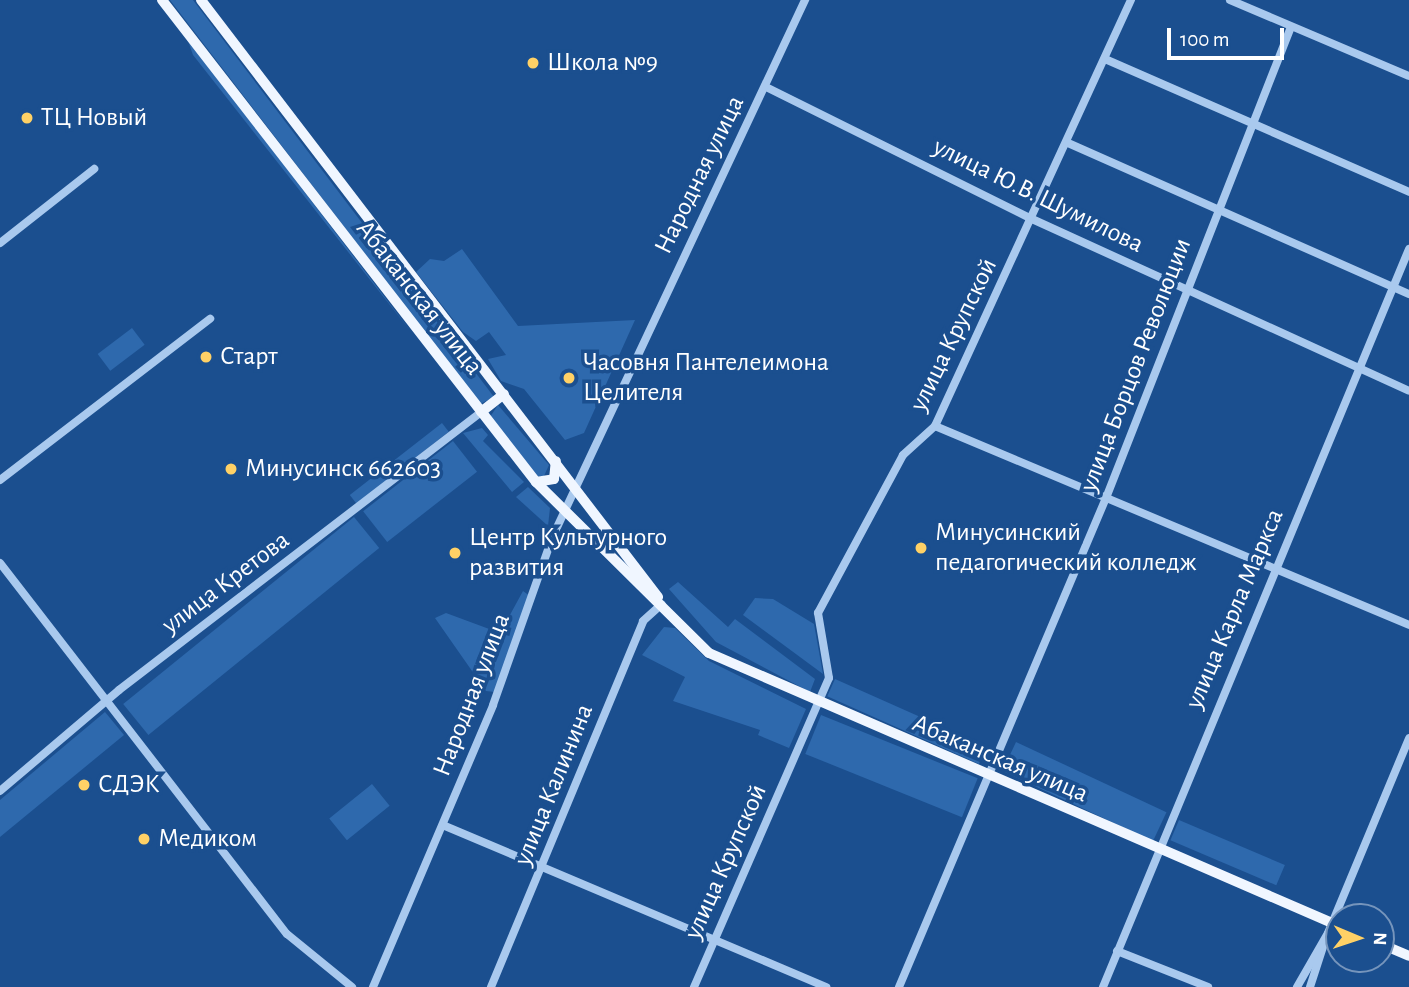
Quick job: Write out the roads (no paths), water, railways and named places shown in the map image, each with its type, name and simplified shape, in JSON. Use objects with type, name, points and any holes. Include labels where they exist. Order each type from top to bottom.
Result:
[{"type":"main road","name":"Абаканская улица","points":[[162,0],[536,482],[709,653],[818,704],[1325,921]]},
{"type":"main road","name":"Абаканская улица","points":[[201,0],[575,485],[662,604]]},
{"type":"main road","points":[[481,412],[504,394]]},
{"type":"main road","points":[[536,482],[554,480],[556,461]]},
{"type":"street","name":"Народная улица","points":[[373,987],[444,826],[575,485],[806,0]]},
{"type":"street","name":"улица Крупской","points":[[694,987],[829,678],[818,613],[903,455],[935,426],[1068,143],[1131,0]]},
{"type":"street","points":[[1230,0],[1409,76]]},
{"type":"street","name":"улица Борцов Революции","points":[[899,987],[990,778],[1106,498],[1291,27]]},
{"type":"street","points":[[1105,59],[1409,192]]},
{"type":"street","name":"улица Ю.В. Шумилова","points":[[766,87],[1032,219],[1409,391]]},
{"type":"street","points":[[1068,143],[1409,294]]},
{"type":"street","points":[[0,243],[94,170]]},
{"type":"street","name":"улица Карла Маркса","points":[[1103,987],[1156,848],[1409,249]]},
{"type":"street","points":[[0,480],[210,319]]},
{"type":"street","name":"улица Кретова","points":[[0,791],[107,702],[481,412]]},
{"type":"street","points":[[935,426],[1409,625]]},
{"type":"street","points":[[0,563],[287,934],[352,987]]},
{"type":"street","name":"улица Калинина","points":[[491,987],[544,867],[643,621],[662,604]]},
{"type":"street","points":[[1344,903],[1409,738]]},
{"type":"street","points":[[444,826],[825,987]]},
{"type":"street","points":[[1297,987],[1325,940]]},
{"type":"street","points":[[1310,987],[1323,943]]},
{"type":"street","points":[[1117,951],[1208,987]]},
{"type":"place","name":"Школа №9","points":[[533,63]]},
{"type":"place","name":"ТЦ Новый","points":[[27,118]]},
{"type":"place","name":"Старт","points":[[206,357]]},
{"type":"place","name":"Часовня Пантелеимона Целителя","points":[[569,378]]},
{"type":"place","name":"Минусинск 662603","points":[[231,469]]},
{"type":"place","name":"Минусинский педагогический колледж","points":[[921,548]]},
{"type":"place","name":"Центр Культурного развития","points":[[455,553]]},
{"type":"place","name":"СДЭК","points":[[84,785]]},
{"type":"place","name":"Медиком","points":[[144,839]]}]
